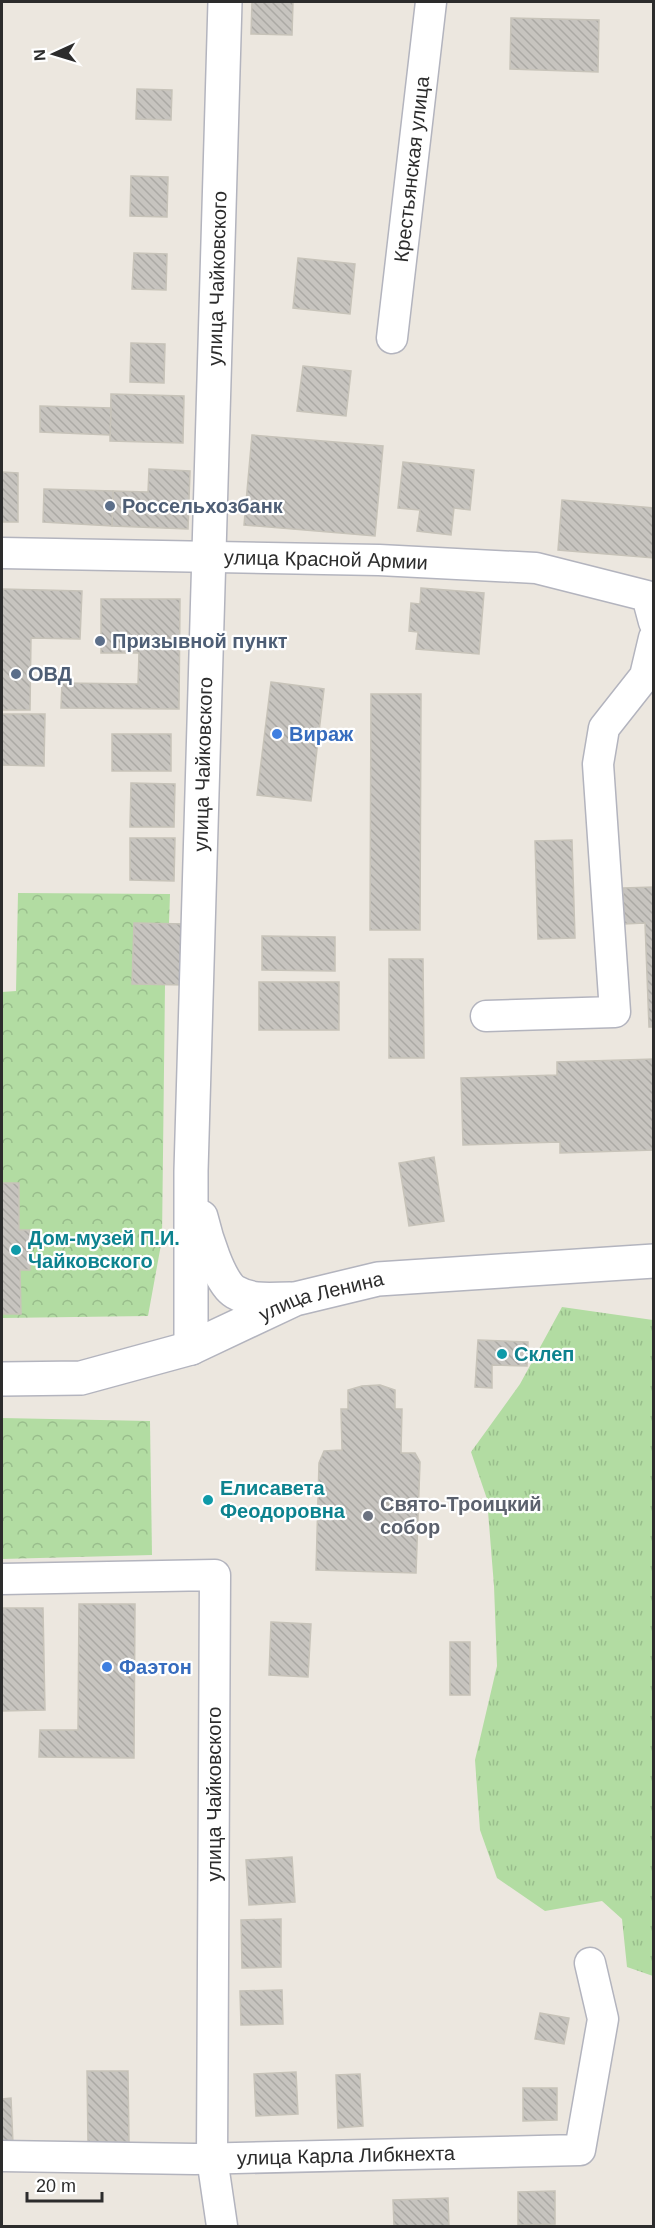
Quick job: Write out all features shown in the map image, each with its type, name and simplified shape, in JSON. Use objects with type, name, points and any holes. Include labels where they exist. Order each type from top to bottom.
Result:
[{"type":"main road","name":"улица Чайковского","points":[[191,1348],[191,1171],[225,2]]},
{"type":"main road","points":[[191,1171],[207,1241],[220,1272],[233,1291],[255,1299],[295,1299]]},
{"type":"main road","name":"улица Ленина","points":[[2,1379],[81,1378],[191,1348],[295,1299],[378,1279],[653,1262]]},
{"type":"street","name":"Крестьянская улица","points":[[392,338],[431,2]]},
{"type":"street","name":"улица Красной Армии","points":[[2,553],[379,560],[536,568],[650,609]]},
{"type":"street","points":[[486,1016],[615,1012],[598,765],[604,728],[645,676],[654,638]]},
{"type":"street","name":"улица Чайковского","points":[[2,1578],[215,1575],[212,2158],[222,2226]]},
{"type":"street","name":"улица Карла Либкнехта","points":[[2,2156],[212,2158],[580,2150],[603,2019],[590,1963]]},
{"type":"green space","points":[[18,893],[170,894],[169,923],[186,924],[185,985],[165,985],[162,1239],[148,1316],[2,1318],[2,992],[16,991]]},
{"type":"green space","points":[[562,1307],[653,1320],[653,1976],[627,1967],[622,1919],[602,1901],[545,1911],[497,1878],[480,1830],[475,1760],[497,1666],[487,1499],[471,1452],[520,1384]]},
{"type":"green space","points":[[2,1418],[150,1421],[152,1555],[2,1559]]},
{"type":"building","points":[[252,2],[293,2],[292,35],[251,34]]},
{"type":"building","points":[[511,18],[599,20],[598,72],[510,69]]},
{"type":"building","points":[[137,89],[172,90],[171,120],[136,119]]},
{"type":"building","points":[[131,176],[168,177],[167,217],[130,216]]},
{"type":"building","points":[[134,253],[167,254],[166,290],[132,289]]},
{"type":"building","points":[[298,258],[355,264],[350,314],[293,308]]},
{"type":"building","points":[[131,343],[165,344],[164,383],[130,382]]},
{"type":"building","points":[[303,366],[351,371],[346,416],[297,411]]},
{"type":"building","points":[[111,394],[184,396],[183,443],[110,441]]},
{"type":"building","points":[[40,406],[111,408],[110,435],[40,432]]},
{"type":"building","points":[[252,435],[383,446],[375,536],[244,525]]},
{"type":"building","points":[[403,462],[474,470],[470,510],[454,508],[451,535],[417,531],[420,510],[398,508]]},
{"type":"building","points":[[149,469],[190,471],[188,529],[112,526],[113,491],[148,492]]},
{"type":"building","points":[[2,472],[18,473],[18,522],[2,522]]},
{"type":"building","points":[[44,489],[113,491],[112,526],[43,522]]},
{"type":"building","points":[[562,500],[654,508],[654,558],[558,550]]},
{"type":"building","points":[[421,588],[484,593],[479,654],[416,649],[418,632],[409,631],[411,603],[420,604]]},
{"type":"building","name":"ОВД","points":[[2,589],[82,591],[80,639],[31,638],[30,710],[2,710]]},
{"type":"building","points":[[101,599],[180,599],[179,709],[61,708],[62,683],[138,684],[139,653],[101,653]]},
{"type":"building","points":[[271,682],[324,689],[311,801],[257,795]]},
{"type":"building","points":[[371,694],[421,694],[420,930],[370,930]]},
{"type":"building","points":[[2,714],[45,714],[44,766],[2,765]]},
{"type":"building","points":[[112,734],[171,734],[171,771],[112,771]]},
{"type":"building","points":[[131,783],[175,784],[174,827],[130,827]]},
{"type":"building","points":[[130,838],[175,838],[174,881],[130,880]]},
{"type":"building","points":[[572,840],[575,938],[538,939],[535,841]]},
{"type":"building","points":[[654,887],[654,1027],[649,1027],[645,923],[624,924],[623,888]]},
{"type":"building","points":[[134,923],[186,924],[185,985],[132,984]]},
{"type":"building","points":[[262,936],[335,937],[335,971],[262,970]]},
{"type":"building","points":[[389,959],[423,959],[424,1058],[389,1058]]},
{"type":"building","points":[[259,982],[339,982],[339,1030],[259,1030]]},
{"type":"building","points":[[654,1059],[654,1150],[560,1153],[560,1142],[463,1145],[461,1078],[557,1075],[557,1062]]},
{"type":"building","points":[[434,1157],[444,1221],[409,1226],[399,1163]]},
{"type":"building","name":"Дом-музей П.И. Чайковского","points":[[2,1183],[19,1183],[19,1230],[30,1230],[30,1270],[20,1270],[21,1314],[2,1314]]},
{"type":"building","name":"Склеп","points":[[478,1340],[528,1342],[527,1366],[492,1365],[492,1388],[475,1387]]},
{"type":"building","name":"Свято-Троицкий собор","points":[[380,1385],[395,1390],[395,1409],[402,1409],[401,1453],[415,1453],[420,1462],[416,1573],[316,1570],[319,1463],[324,1451],[342,1450],[341,1409],[348,1409],[348,1390]]},
{"type":"building","name":"Фаэтон","points":[[79,1604],[135,1604],[134,1758],[39,1757],[40,1730],[78,1730]]},
{"type":"building","points":[[2,1608],[43,1608],[45,1710],[2,1711]]},
{"type":"building","points":[[271,1622],[311,1624],[308,1677],[269,1675]]},
{"type":"building","points":[[450,1642],[470,1642],[470,1695],[450,1695]]},
{"type":"building","points":[[292,1857],[295,1902],[249,1905],[246,1860]]},
{"type":"building","points":[[281,1919],[281,1967],[242,1968],[241,1920]]},
{"type":"building","points":[[282,1990],[283,2024],[241,2025],[240,1991]]},
{"type":"building","points":[[540,2013],[569,2018],[564,2044],[535,2039]]},
{"type":"building","points":[[87,2071],[128,2071],[129,2142],[88,2143]]},
{"type":"building","points":[[296,2072],[298,2114],[256,2116],[254,2074]]},
{"type":"building","points":[[360,2074],[363,2126],[338,2128],[336,2075]]},
{"type":"building","points":[[523,2088],[557,2088],[557,2120],[523,2121]]},
{"type":"building","points":[[11,2098],[13,2144],[2,2144],[2,2099]]},
{"type":"building","points":[[555,2191],[555,2224],[518,2225],[518,2192]]},
{"type":"building","points":[[448,2198],[449,2226],[394,2226],[393,2200]]},
{"type":"place","name":"Россельхозбанк","points":[[110,506]]},
{"type":"place","name":"Призывной пункт","points":[[100,641]]},
{"type":"place","name":"ОВД","points":[[16,674]]},
{"type":"place","name":"Вираж","points":[[277,734]]},
{"type":"place","name":"Дом-музей П.И. Чайковского","points":[[16,1250]]},
{"type":"place","name":"Склеп","points":[[502,1354]]},
{"type":"place","name":"Елисавета Феодоровна","points":[[208,1500]]},
{"type":"place","name":"Свято-Троицкий собор","points":[[368,1516]]},
{"type":"place","name":"Фаэтон","points":[[107,1667]]}]
